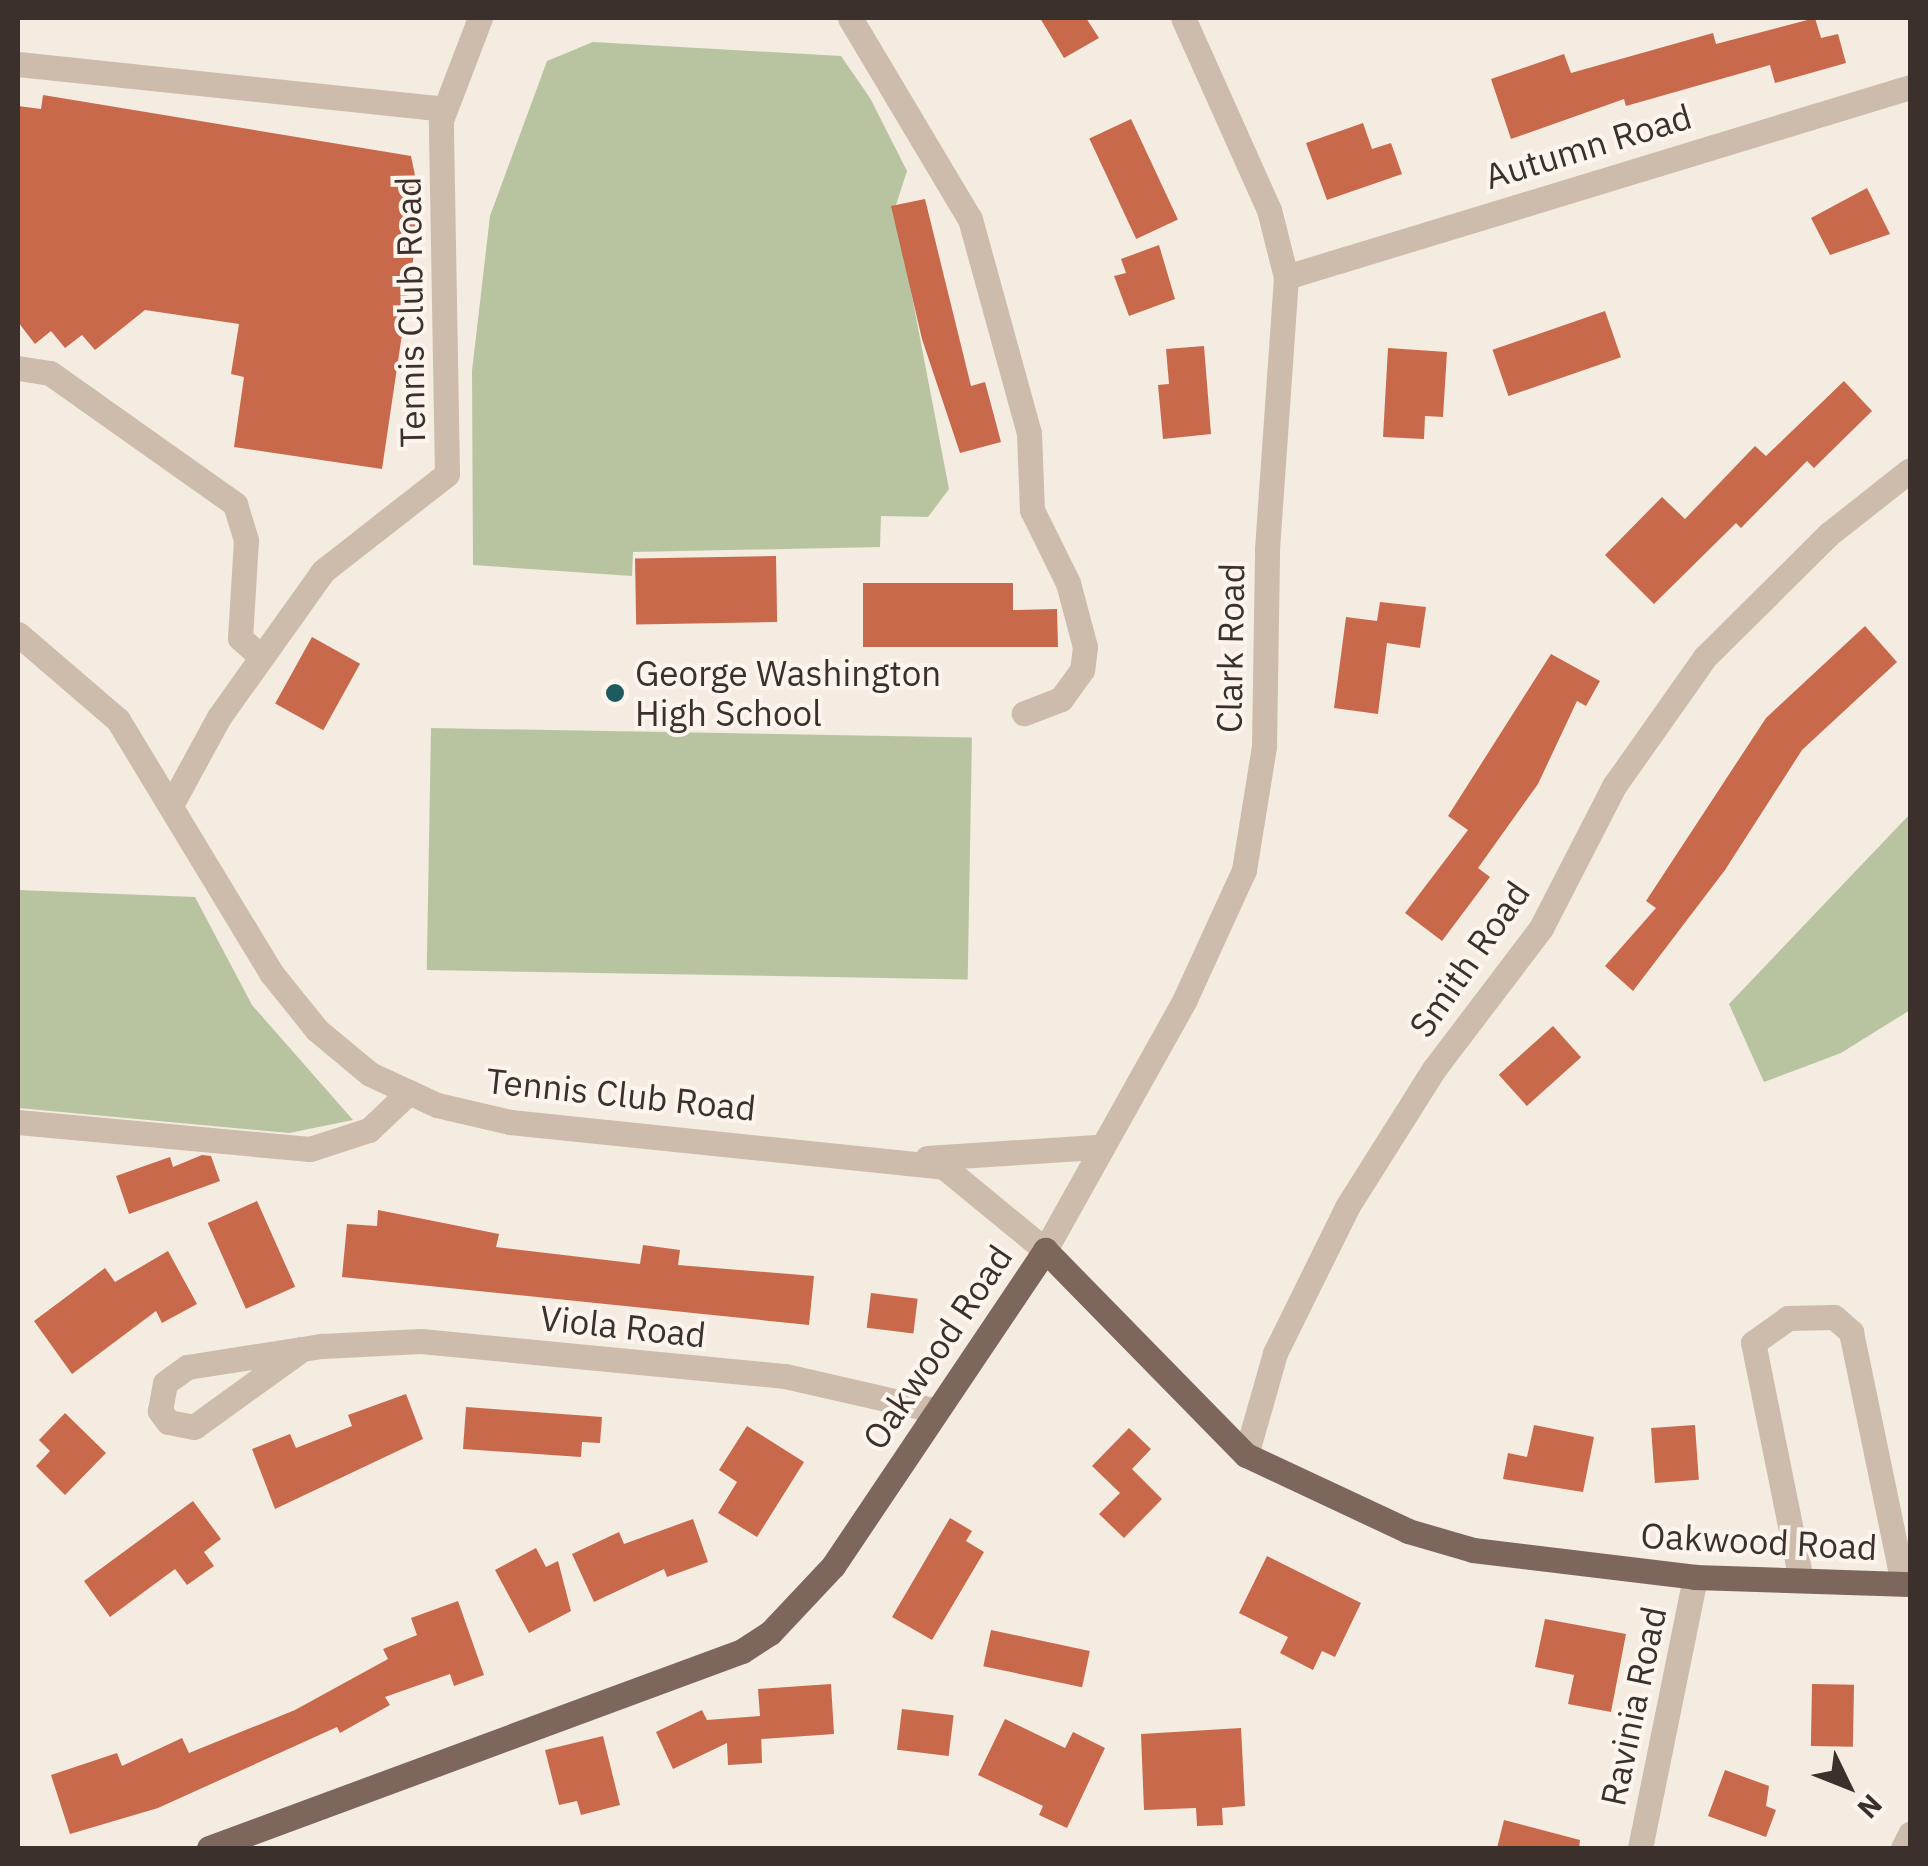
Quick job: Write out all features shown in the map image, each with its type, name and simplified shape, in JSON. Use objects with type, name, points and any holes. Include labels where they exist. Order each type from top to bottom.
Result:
[{"type":"main road","name":"Oakwood Road","points":[[209,1848],[742,1651],[794,1612],[832,1566],[933,1410],[1045,1250],[1246,1455],[1408,1530],[1473,1550],[1696,1577],[1907,1584]]},
{"type":"street","name":"Tennis Club Road","points":[[171,805],[260,656],[348,545],[446,474],[444,109],[480,18]]},
{"type":"street","points":[[850,18],[970,218],[1028,433],[1032,510],[1068,583],[1085,647],[1082,670],[1061,700],[1024,713]]},
{"type":"street","name":"Clark Road","points":[[1045,1250],[1096,1147],[1184,999],[1244,870],[1264,746],[1267,549],[1286,276],[1270,210],[1183,18]]},
{"type":"street","points":[[18,64],[444,109]]},
{"type":"street","name":"Autumn Road","points":[[1286,276],[1910,88]]},
{"type":"street","points":[[18,368],[50,373],[235,504],[246,540],[240,638],[260,656]]},
{"type":"street","name":"Smith Road","points":[[1246,1455],[1275,1354],[1347,1207],[1434,1068],[1541,928],[1614,786],[1705,657],[1829,534],[1910,470]]},
{"type":"street","name":"Tennis Club Road","points":[[18,634],[118,720],[272,974],[317,1030],[370,1074],[409,1092],[510,1122],[908,1159],[944,1167],[1045,1250]]},
{"type":"street","points":[[18,1122],[310,1149],[369,1130],[409,1092]]},
{"type":"street","name":"Tennis Club Road","points":[[908,1159],[1096,1147]]},
{"type":"street","points":[[1801,1580],[1753,1343],[1788,1318],[1834,1317],[1851,1332],[1907,1584]]},
{"type":"street","name":"Viola Road","points":[[302,1349],[194,1427],[168,1422],[160,1411],[165,1384],[188,1367],[302,1349],[421,1341],[766,1374],[933,1410]]},
{"type":"street","name":"Ravinia Road","points":[[1640,1848],[1696,1577]]},
{"type":"street","points":[[1903,1848],[1910,1834]]},
{"type":"green space","points":[[593,42],[841,56],[870,98],[907,171],[895,208],[949,489],[928,517],[881,516],[880,547],[633,552],[632,576],[473,565],[472,371],[490,216],[547,61]]},
{"type":"green space","points":[[431,728],[972,737],[968,979],[427,970]]},
{"type":"green space","points":[[1910,814],[1910,1010],[1841,1053],[1764,1082],[1729,1004]]},
{"type":"green space","points":[[18,890],[195,897],[252,1005],[353,1120],[289,1133],[18,1108]]},
{"type":"building","points":[[1040,18],[1086,18],[1099,38],[1064,58]]},
{"type":"building","points":[[1815,18],[1821,38],[1838,34],[1846,63],[1775,83],[1770,65],[1626,106],[1624,99],[1511,139],[1491,79],[1564,54],[1571,73],[1713,33],[1716,44]]},
{"type":"building","points":[[43,95],[411,156],[417,185],[424,186],[382,469],[234,447],[244,377],[231,374],[239,324],[145,310],[95,350],[82,335],[65,348],[51,331],[35,344],[18,322],[18,106],[41,109]]},
{"type":"building","points":[[1131,119],[1178,220],[1136,239],[1089,138]]},
{"type":"building","points":[[1363,123],[1372,149],[1391,143],[1402,174],[1327,200],[1306,143]]},
{"type":"building","points":[[1867,188],[1890,234],[1830,255],[1811,218]]},
{"type":"building","points":[[925,199],[971,386],[985,382],[1001,442],[960,453],[922,339],[891,206]]},
{"type":"building","points":[[1159,245],[1175,299],[1129,316],[1114,276],[1126,273],[1121,259]]},
{"type":"building","points":[[1605,311],[1621,357],[1508,396],[1492,350]]},
{"type":"building","points":[[1204,346],[1211,434],[1163,439],[1158,385],[1169,384],[1166,349]]},
{"type":"building","points":[[1388,348],[1447,352],[1443,417],[1425,416],[1424,439],[1383,437]]},
{"type":"building","points":[[1844,381],[1872,411],[1814,468],[1807,461],[1741,528],[1736,523],[1654,604],[1605,555],[1662,497],[1685,519],[1755,446],[1766,456]]},
{"type":"building","points":[[776,556],[777,622],[636,624],[635,558]]},
{"type":"building","points":[[863,583],[1013,583],[1013,610],[1057,609],[1058,647],[863,647]]},
{"type":"building","points":[[1380,602],[1426,607],[1420,648],[1387,643],[1378,714],[1334,708],[1346,617],[1377,621]]},
{"type":"building","points":[[1865,626],[1897,662],[1802,750],[1725,870],[1633,991],[1605,966],[1656,908],[1646,901],[1766,718]]},
{"type":"building","points":[[312,637],[360,664],[323,730],[275,703]]},
{"type":"building","points":[[1551,654],[1600,681],[1586,706],[1577,701],[1538,784],[1478,868],[1490,877],[1442,941],[1405,913],[1468,830],[1448,816]]},
{"type":"building","points":[[1553,1026],[1581,1057],[1527,1106],[1499,1075]]},
{"type":"building","points":[[202,1155],[211,1156],[220,1181],[129,1214],[116,1176],[170,1157],[173,1167]]},
{"type":"building","points":[[257,1201],[295,1287],[246,1309],[208,1223]]},
{"type":"building","points":[[378,1210],[499,1234],[496,1247],[640,1264],[643,1245],[680,1250],[678,1265],[814,1276],[809,1325],[342,1277],[347,1224],[377,1226]]},
{"type":"building","points":[[168,1251],[197,1304],[162,1323],[156,1311],[72,1374],[34,1321],[105,1268],[115,1282]]},
{"type":"building","points":[[871,1293],[918,1299],[913,1333],[867,1328]]},
{"type":"building","points":[[406,1394],[423,1439],[275,1509],[252,1449],[290,1434],[296,1448],[352,1426],[348,1415]]},
{"type":"building","points":[[466,1407],[602,1417],[600,1443],[582,1442],[581,1457],[463,1449]]},
{"type":"building","points":[[65,1413],[106,1453],[65,1495],[36,1466],[50,1451],[39,1440]]},
{"type":"building","points":[[1534,1425],[1594,1437],[1583,1492],[1503,1479],[1508,1453],[1527,1457]]},
{"type":"building","points":[[1695,1425],[1699,1480],[1655,1483],[1651,1428]]},
{"type":"building","points":[[747,1426],[804,1462],[757,1537],[718,1513],[737,1482],[719,1470]]},
{"type":"building","points":[[1129,1428],[1151,1449],[1132,1469],[1162,1499],[1124,1538],[1099,1514],[1120,1493],[1092,1466]]},
{"type":"building","points":[[193,1501],[221,1539],[204,1552],[214,1566],[187,1585],[175,1569],[110,1617],[84,1581]]},
{"type":"building","points":[[950,1518],[972,1531],[966,1541],[984,1552],[932,1640],[892,1617]]},
{"type":"building","points":[[693,1519],[708,1562],[667,1577],[664,1569],[594,1602],[572,1554],[619,1532],[624,1544]]},
{"type":"building","points":[[536,1548],[546,1567],[558,1561],[571,1611],[529,1633],[495,1570]]},
{"type":"building","points":[[1267,1556],[1361,1603],[1335,1657],[1322,1651],[1313,1670],[1280,1653],[1288,1637],[1239,1613]]},
{"type":"building","points":[[458,1601],[484,1675],[454,1686],[450,1674],[385,1697],[390,1705],[340,1733],[337,1727],[158,1808],[70,1834],[51,1775],[117,1753],[122,1766],[182,1738],[189,1753],[295,1710],[388,1659],[383,1649],[417,1635],[411,1618]]},
{"type":"building","points":[[1545,1619],[1626,1634],[1611,1712],[1568,1704],[1574,1675],[1535,1667]]},
{"type":"building","points":[[991,1630],[1090,1651],[1082,1687],[983,1666]]},
{"type":"building","points":[[831,1684],[834,1734],[761,1739],[762,1763],[728,1765],[727,1743],[673,1769],[656,1732],[702,1710],[707,1720],[760,1716],[758,1689]]},
{"type":"building","points":[[1812,1684],[1854,1685],[1853,1747],[1811,1746]]},
{"type":"building","points":[[902,1709],[954,1715],[949,1756],[897,1750]]},
{"type":"building","points":[[1005,1719],[1065,1748],[1073,1732],[1105,1748],[1067,1828],[1039,1815],[1043,1806],[978,1775]]},
{"type":"building","points":[[1241,1728],[1245,1806],[1222,1808],[1223,1825],[1197,1826],[1196,1808],[1144,1810],[1141,1734]]},
{"type":"building","points":[[603,1736],[620,1805],[581,1815],[577,1801],[559,1805],[545,1750]]},
{"type":"building","points":[[1725,1770],[1769,1786],[1766,1806],[1776,1810],[1766,1837],[1708,1816]]},
{"type":"building","points":[[1504,1820],[1580,1840],[1579,1848],[1497,1848]]},
{"type":"place","name":"George Washington High School","points":[[615,693]]}]
